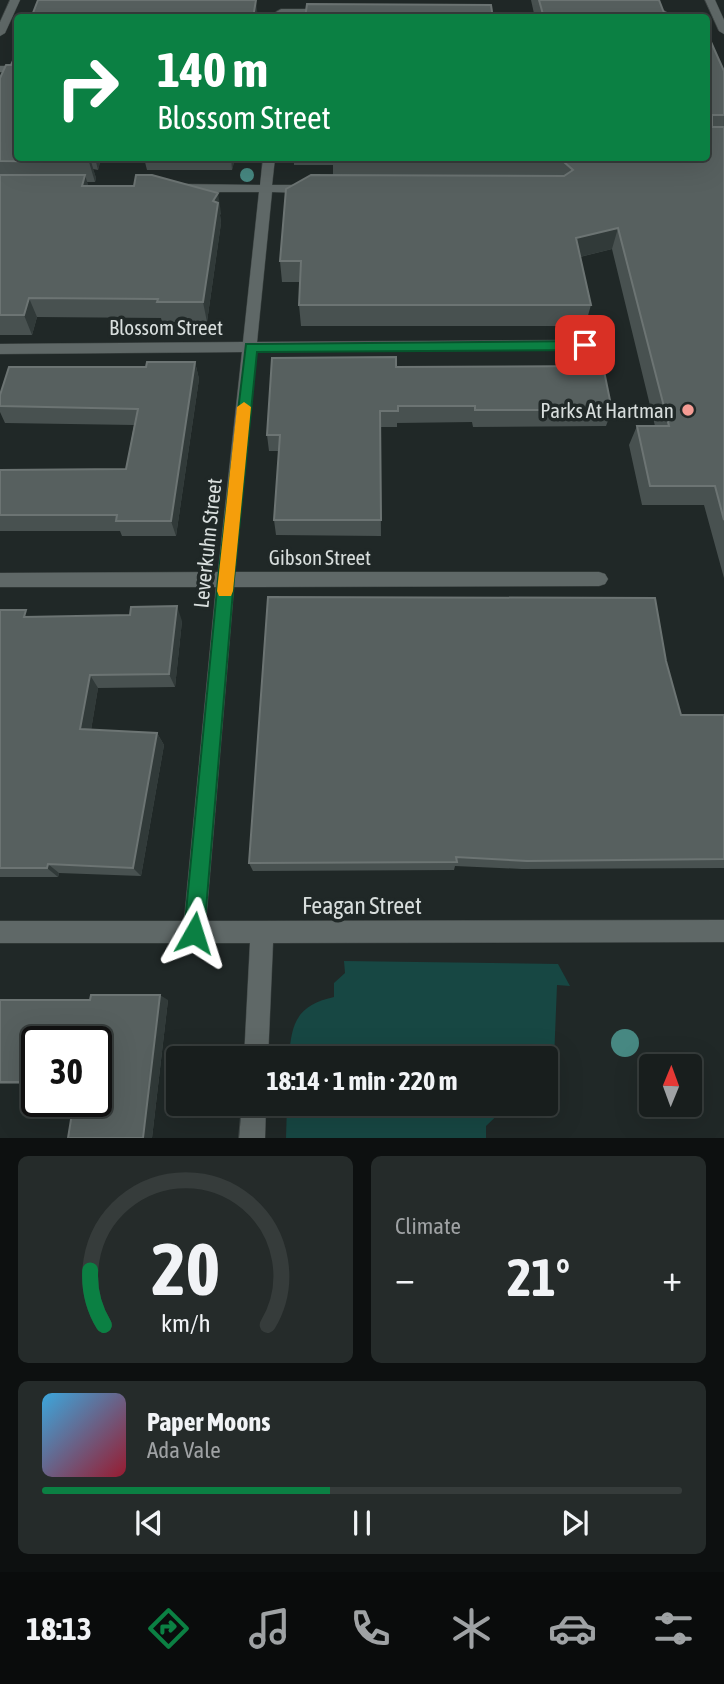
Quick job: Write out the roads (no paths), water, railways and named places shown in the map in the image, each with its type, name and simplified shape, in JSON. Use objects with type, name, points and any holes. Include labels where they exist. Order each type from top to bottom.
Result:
[{"type":"street","points":[[0,33],[15,0]]},
{"type":"street","points":[[653,0],[657,11],[668,14]]},
{"type":"street","points":[[710,0],[723,28]]},
{"type":"street","points":[[299,14],[334,12]]},
{"type":"street","points":[[457,12],[475,14]]},
{"type":"street","name":"Leverkuhn Street","points":[[194,933],[226,579],[269,161]]},
{"type":"street","points":[[167,188],[331,189]]},
{"type":"street","name":"Blossom Street","points":[[0,349],[585,345]]},
{"type":"street","name":"Gibson Street","points":[[0,580],[599,579]]},
{"type":"street","name":"Feagan Street","points":[[0,932],[724,931]]},
{"type":"street","points":[[257,1046],[262,932]]},
{"type":"street","points":[[252,1138],[253,1116]]},
{"type":"place","name":"Parks At Hartman","points":[[688,410]]}]
